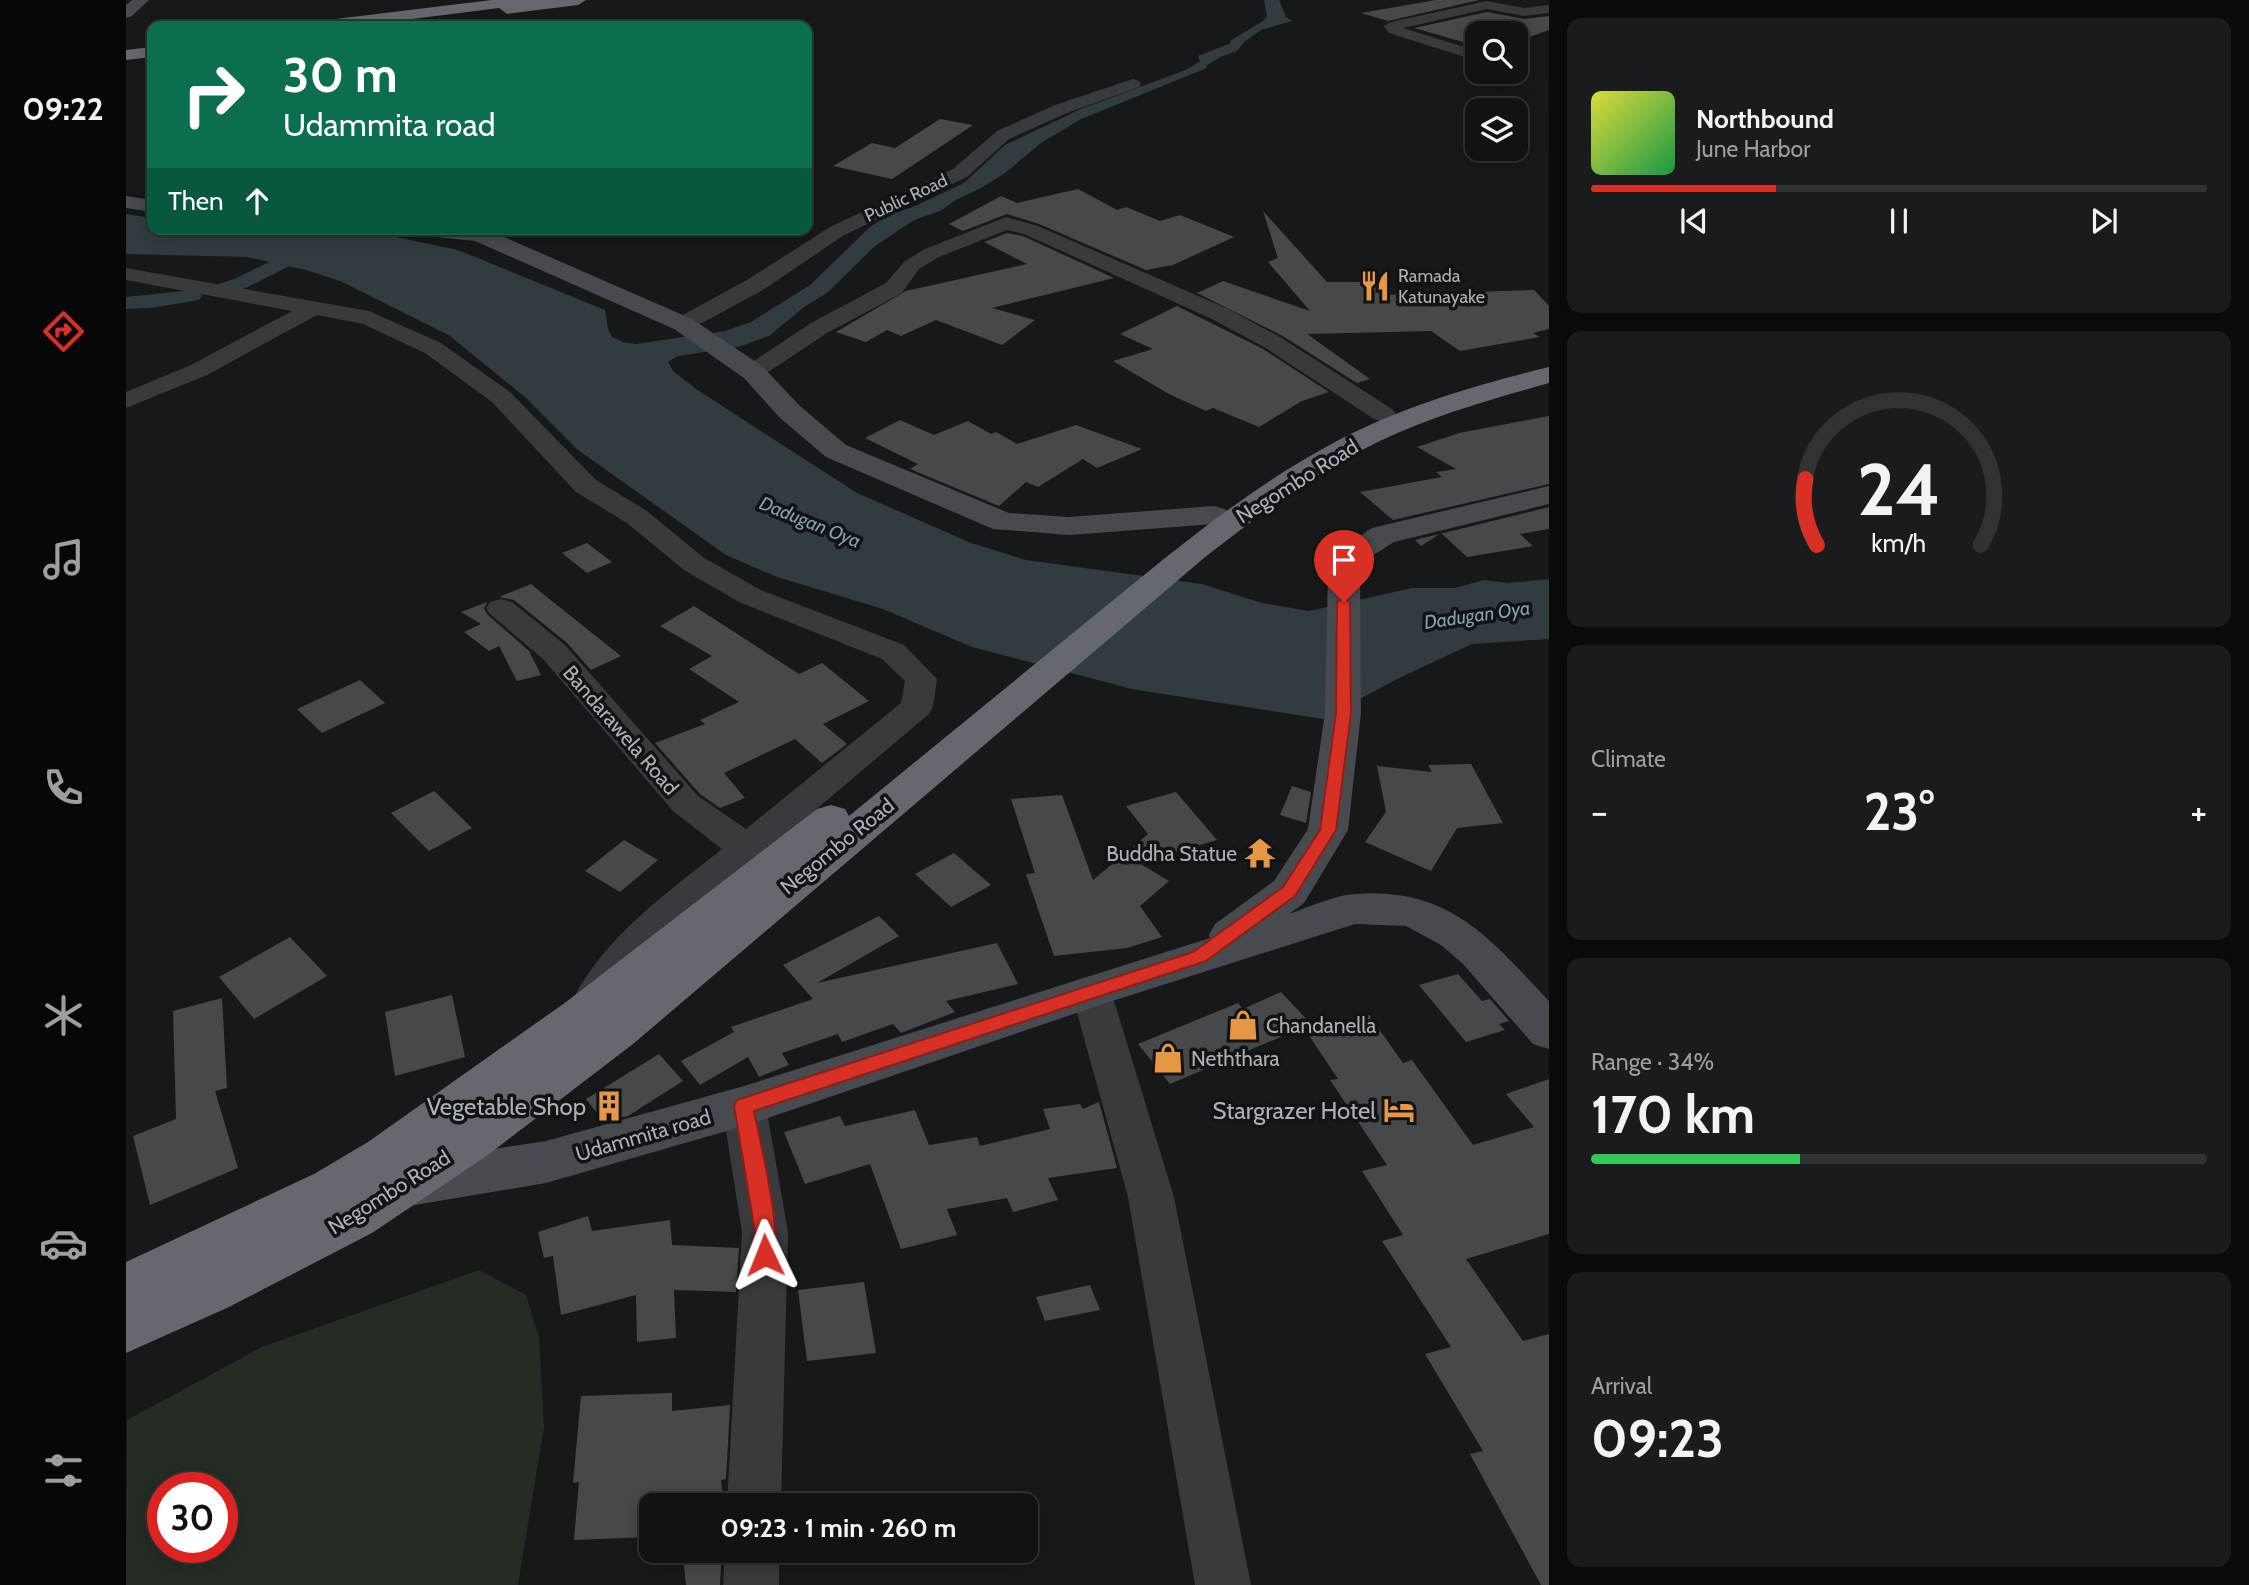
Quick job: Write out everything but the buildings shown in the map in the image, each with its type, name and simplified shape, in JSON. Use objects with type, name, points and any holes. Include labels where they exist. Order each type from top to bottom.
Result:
[{"type":"highway","points":[[360,21],[530,0]]},
{"type":"highway","points":[[409,21],[578,0]]},
{"type":"highway","points":[[126,49],[147,47]]},
{"type":"highway","points":[[126,55],[147,53]]},
{"type":"highway","name":"Negombo Road","points":[[1184,548],[1214,515],[1250,488],[1313,449],[1383,414],[1465,386],[1549,363]]},
{"type":"highway","name":"Negombo Road","points":[[126,1328],[354,1217],[468,1142],[617,1031],[1009,692],[1184,548],[1266,496],[1374,435],[1435,410],[1549,375]]},
{"type":"highway","name":"Negombo Road","points":[[126,1289],[332,1189],[385,1157],[582,1014],[1009,692]]},
{"type":"street","points":[[126,13],[141,0]]},
{"type":"street","points":[[1465,52],[1394,30],[1391,26],[1487,5],[1524,12],[1549,9]]},
{"type":"street","name":"Public Road","points":[[689,328],[837,231],[960,173],[1003,135],[1061,109],[1133,83]]},
{"type":"street","points":[[126,202],[147,205]]},
{"type":"street","points":[[744,366],[894,288],[912,265],[932,253],[1006,223],[1031,230],[1220,314],[1272,342],[1383,414]]},
{"type":"street","points":[[480,235],[689,328],[744,366],[790,412],[836,451],[1004,522],[1069,526],[1214,515]]},
{"type":"street","points":[[126,274],[227,295],[315,307],[369,318],[433,348],[501,397],[586,486],[637,517],[694,564],[750,596],[893,652],[921,679],[917,706],[638,938],[582,1014]]},
{"type":"street","points":[[126,401],[199,370],[315,307]]},
{"type":"street","points":[[1200,957],[1289,892],[1328,830],[1343,713],[1344,574],[1353,555],[1383,535],[1549,495]]},
{"type":"street","name":"Bandarawela Road","points":[[501,608],[554,652],[685,804],[746,848]]},
{"type":"street","name":"Udammita road","points":[[332,1189],[405,1185],[546,1162],[744,1106],[1091,990],[1353,909],[1406,911],[1421,915],[1456,934],[1478,953],[1549,1031]]},
{"type":"street","points":[[1091,990],[1151,1197],[1223,1585]]},
{"type":"street","points":[[744,1106],[765,1232],[754,1493]]},
{"type":"street","points":[[751,1585],[752,1563]]},
{"type":"shaded area","points":[[479,1270],[526,1295],[539,1337],[544,1427],[518,1585],[126,1585],[127,1420],[262,1347]]},
{"type":"water","name":"Dadugan Oya","points":[[1264,0],[1279,0],[1286,17],[1292,21],[1261,30],[1244,42],[1237,51],[1220,57],[1206,66],[1207,68],[1081,119],[1041,143],[1005,173],[981,188],[940,211],[914,220],[875,246],[827,293],[804,307],[769,336],[738,347],[678,356],[668,362],[673,371],[696,389],[857,493],[971,543],[1026,560],[1202,584],[1262,603],[1309,611],[1412,588],[1455,588],[1484,580],[1507,583],[1549,579],[1549,639],[1472,644],[1397,679],[1323,719],[1132,689],[972,647],[883,609],[777,577],[726,555],[578,450],[526,398],[450,336],[340,281],[306,270],[247,257],[126,254],[126,214],[147,217],[147,235],[386,235],[458,250],[605,310],[612,337],[623,342],[636,344],[725,331],[751,322],[810,285],[869,228],[887,215],[913,207],[964,183],[1005,145],[1081,109],[1188,69],[1200,61],[1198,56],[1231,43],[1230,41],[1267,16]]},
{"type":"waterway","points":[[220,290],[241,283],[317,245]]},
{"type":"waterway","points":[[126,303],[192,296]]},
{"type":"place","name":"Ramada Katunayake","points":[[1375,286]]},
{"type":"place","name":"Buddha Statue","points":[[1260,853]]},
{"type":"place","name":"Chandanella","points":[[1243,1025]]},
{"type":"place","name":"Neththara","points":[[1168,1058]]},
{"type":"place","name":"Vegetable Shop","points":[[609,1106]]},
{"type":"place","name":"Stargrazer Hotel","points":[[1399,1110]]},
{"type":"route","points":[[765,1255],[765,1232],[744,1106],[1091,990],[1200,957],[1289,892],[1328,830],[1343,713],[1344,602]]}]
